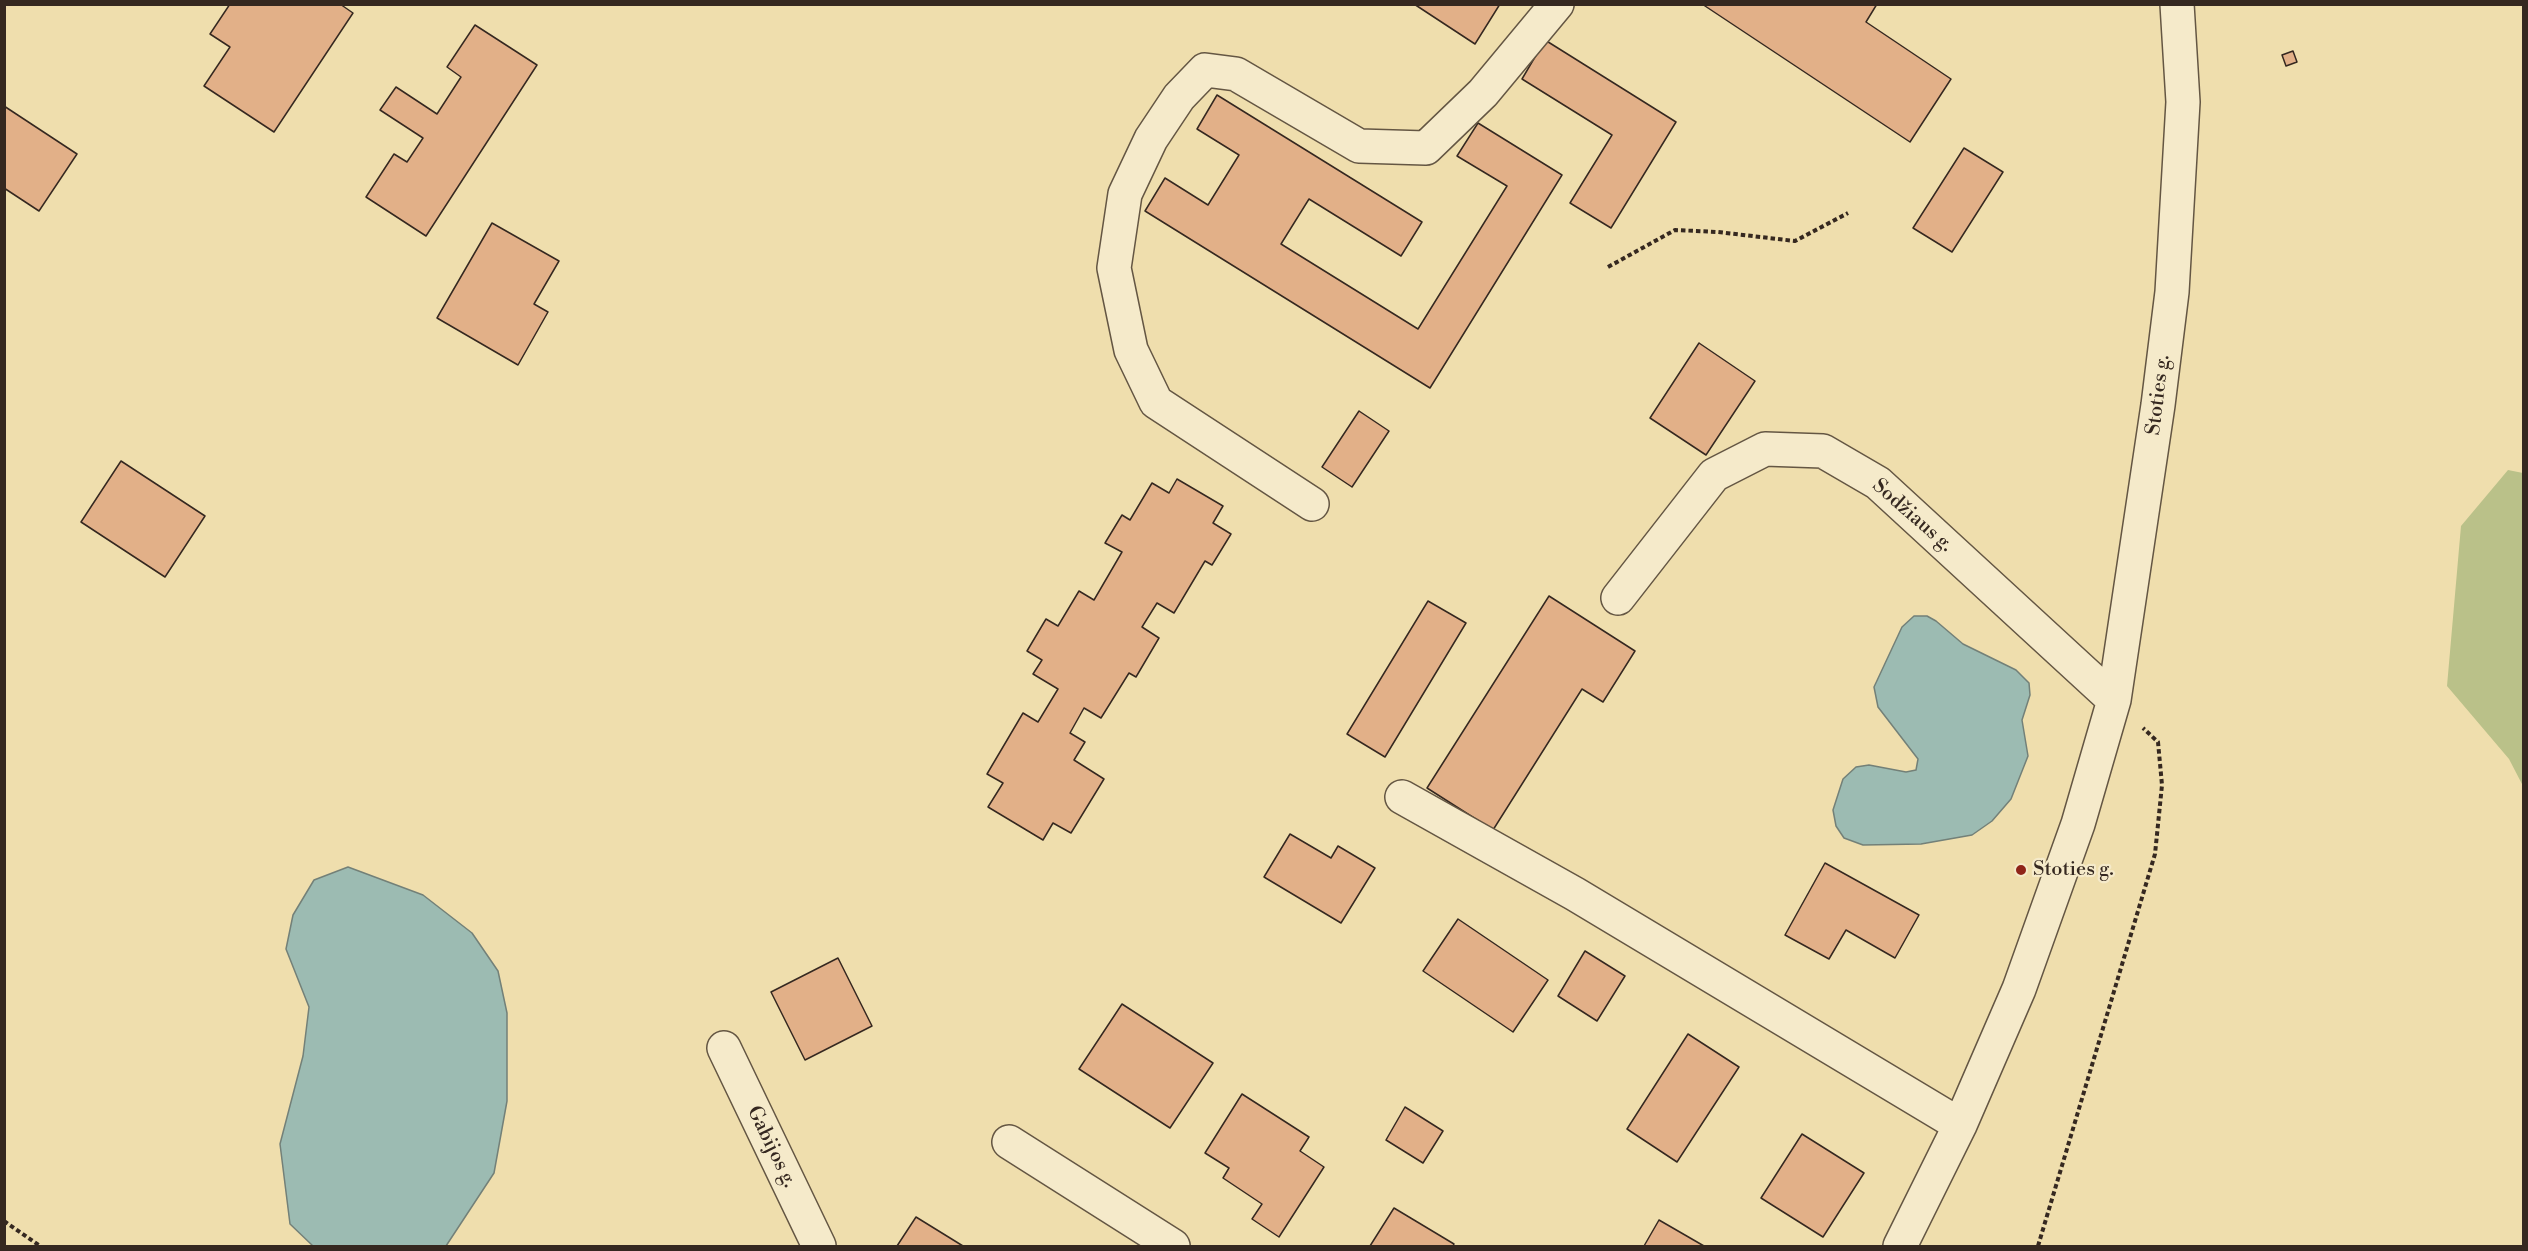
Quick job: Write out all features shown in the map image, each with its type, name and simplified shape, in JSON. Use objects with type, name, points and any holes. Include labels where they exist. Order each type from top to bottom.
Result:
[{"type":"street","points":[[1312,504],[1156,402],[1131,350],[1114,268],[1125,194],[1151,139],[1179,97],[1205,70],[1236,74],[1359,146],[1426,148],[1483,93],[1557,4]]},
{"type":"street","name":"Stoties g.","points":[[1900,1246],[1960,1125],[2019,989],[2078,824],[2115,700],[2157,417],[2172,292],[2183,102],[2177,4]]},
{"type":"street","name":"Sodžiaus g.","points":[[1618,598],[1714,475],[1765,449],[1823,451],[1878,483],[2115,700]]},
{"type":"street","points":[[1402,797],[1575,894],[1960,1125]]},
{"type":"street","name":"Gabijos g.","points":[[724,1048],[819,1246]]},
{"type":"street","points":[[1010,1142],[1173,1246]]},
{"type":"path","points":[[1608,267],[1675,230],[1718,232],[1796,241],[1848,213]]},
{"type":"path","points":[[2038,1246],[2155,854],[2162,785],[2158,742],[2115,700]]},
{"type":"path","points":[[4,1221],[40,1246]]},
{"type":"green space","points":[[2508,470],[2523,473],[2523,786],[2509,759],[2447,686],[2461,526]]},
{"type":"water","points":[[1914,616],[1927,616],[1936,621],[1963,644],[2016,670],[2029,683],[2030,695],[2022,720],[2028,756],[2011,799],[1992,821],[1972,835],[1921,844],[1863,845],[1844,838],[1836,826],[1833,810],[1843,779],[1856,767],[1869,765],[1906,772],[1916,770],[1918,759],[1878,707],[1874,687],[1902,627]]},
{"type":"water","points":[[348,867],[423,895],[472,933],[498,971],[507,1013],[507,1101],[494,1173],[446,1246],[313,1246],[290,1224],[280,1144],[303,1056],[309,1007],[286,949],[293,915],[314,880]]},
{"type":"building","points":[[230,4],[340,4],[353,13],[274,132],[204,86],[230,47],[210,34]]},
{"type":"building","points":[[1414,4],[1500,4],[1475,44]]},
{"type":"building","points":[[1702,4],[1877,4],[1866,22],[1951,79],[1910,142]]},
{"type":"building","points":[[475,25],[537,65],[426,236],[366,197],[394,154],[407,162],[423,138],[380,110],[396,87],[437,114],[461,77],[447,67]]},
{"type":"building","points":[[1545,40],[1676,122],[1611,228],[1570,203],[1612,135],[1522,79]]},
{"type":"building","points":[[2293,51],[2297,62],[2286,66],[2282,55]]},
{"type":"building","points":[[1217,95],[1422,222],[1401,256],[1309,199],[1281,244],[1418,329],[1507,186],[1457,156],[1478,123],[1562,175],[1430,388],[1145,211],[1165,178],[1208,205],[1239,155],[1197,129]]},
{"type":"building","points":[[4,106],[77,154],[39,211],[4,188]]},
{"type":"building","points":[[1964,148],[2003,172],[1952,252],[1913,228]]},
{"type":"building","points":[[492,223],[559,261],[534,304],[548,312],[518,365],[437,318]]},
{"type":"building","points":[[1699,343],[1755,381],[1706,455],[1650,418]]},
{"type":"building","points":[[1359,411],[1389,431],[1352,487],[1322,467]]},
{"type":"building","points":[[121,461],[205,516],[165,577],[81,522]]},
{"type":"building","points":[[1177,479],[1223,506],[1213,523],[1231,534],[1212,565],[1205,561],[1174,613],[1157,603],[1142,627],[1159,638],[1136,677],[1129,673],[1101,718],[1084,708],[1070,733],[1085,742],[1074,760],[1104,779],[1071,833],[1053,823],[1043,840],[988,807],[1003,783],[987,774],[1023,713],[1038,722],[1058,689],[1033,674],[1042,660],[1027,651],[1046,619],[1058,626],[1079,591],[1094,600],[1122,552],[1105,543],[1122,515],[1130,520],[1152,483],[1169,493]]},
{"type":"building","points":[[1549,596],[1635,651],[1603,702],[1582,689],[1493,830],[1427,788]]},
{"type":"building","points":[[1428,601],[1466,623],[1385,757],[1347,734]]},
{"type":"building","points":[[1290,834],[1331,858],[1338,846],[1375,868],[1341,923],[1264,877]]},
{"type":"building","points":[[1825,863],[1919,915],[1895,958],[1846,930],[1829,959],[1785,935]]},
{"type":"building","points":[[1458,919],[1548,980],[1513,1032],[1423,971]]},
{"type":"building","points":[[1585,951],[1625,976],[1597,1021],[1558,996]]},
{"type":"building","points":[[838,958],[872,1026],[805,1060],[771,992]]},
{"type":"building","points":[[1122,1004],[1213,1063],[1170,1128],[1079,1069]]},
{"type":"building","points":[[1688,1034],[1739,1067],[1677,1162],[1627,1129]]},
{"type":"building","points":[[1242,1094],[1309,1137],[1300,1151],[1324,1167],[1279,1237],[1252,1219],[1262,1204],[1223,1178],[1229,1168],[1205,1153]]},
{"type":"building","points":[[1405,1107],[1443,1131],[1423,1163],[1386,1140]]},
{"type":"building","points":[[1802,1134],[1864,1173],[1823,1237],[1761,1198]]},
{"type":"building","points":[[1394,1208],[1454,1244],[1453,1246],[1370,1246]]},
{"type":"building","points":[[916,1217],[963,1246],[897,1246]]},
{"type":"building","points":[[1659,1220],[1704,1246],[1644,1246]]},
{"type":"place","name":"Stoties g.","points":[[2021,870]]}]
